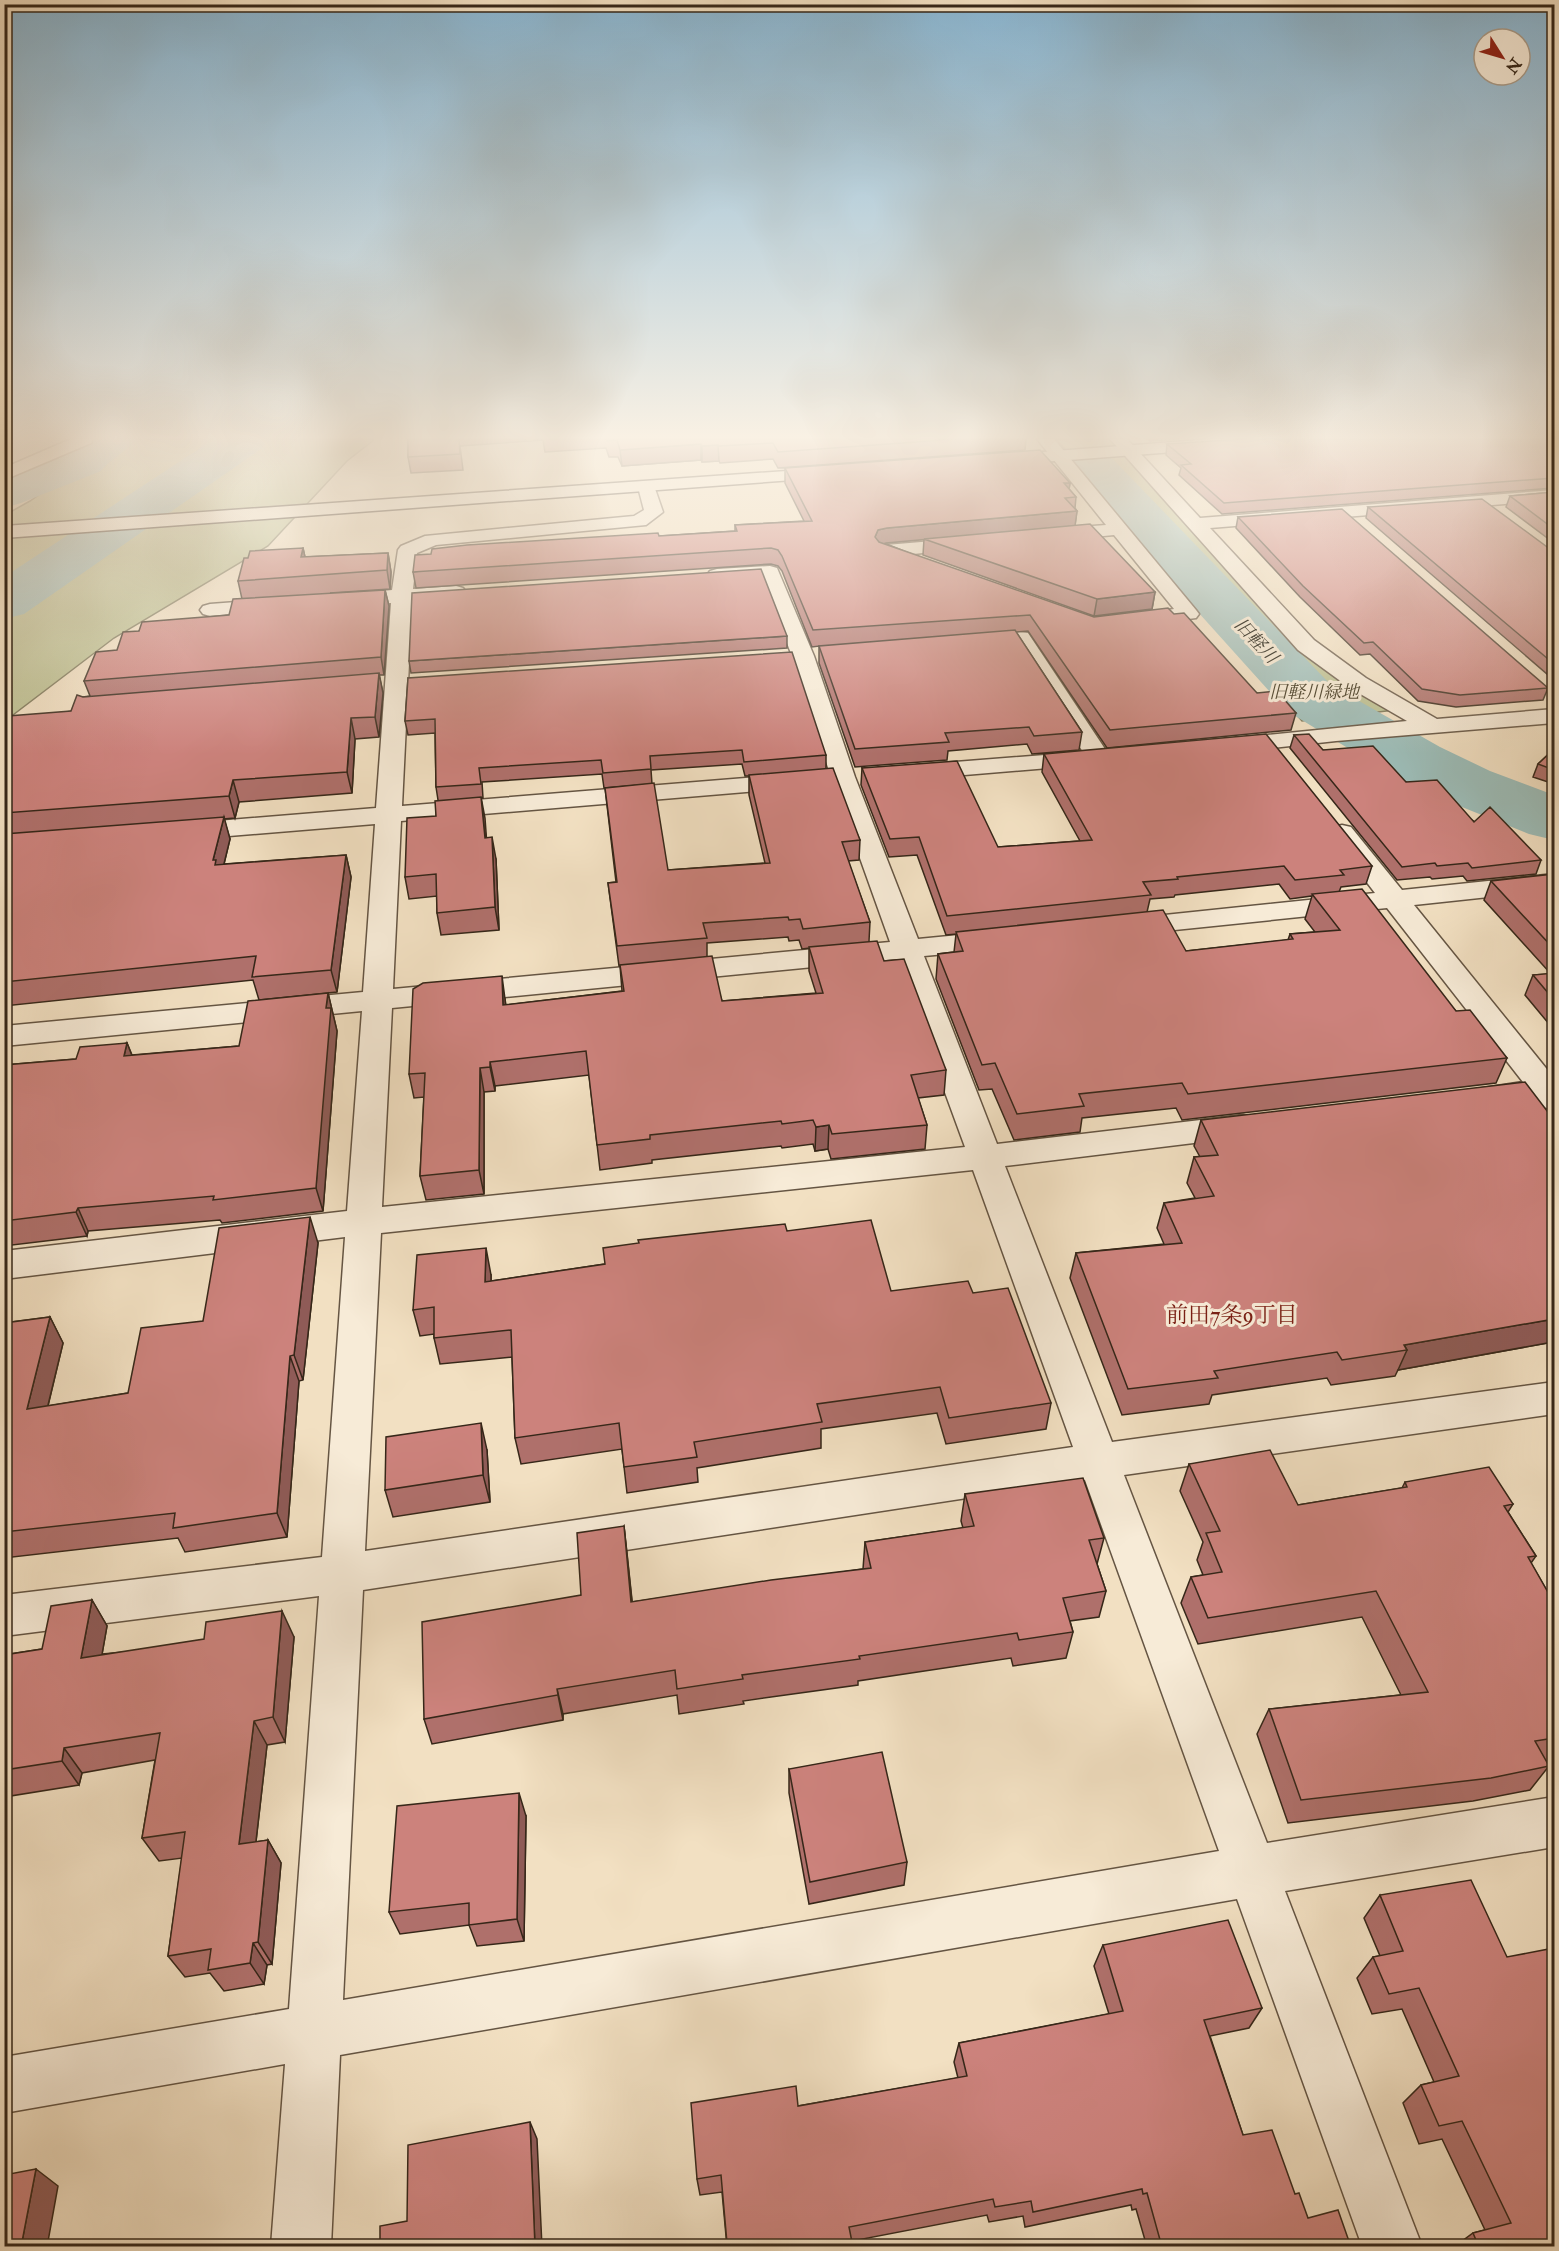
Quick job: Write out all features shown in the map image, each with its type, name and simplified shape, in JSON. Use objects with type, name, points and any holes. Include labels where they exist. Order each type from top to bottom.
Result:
[{"type":"street","points":[[301,2247],[402,595],[408,550],[422,544]]},
{"type":"street","points":[[930,567],[886,551],[959,544]]},
{"type":"street","points":[[1124,621],[1189,614],[1131,544]]},
{"type":"street","points":[[1214,544],[1306,645],[1358,683],[1433,726]]},
{"type":"street","points":[[698,576],[770,572],[802,656],[866,775],[908,950],[1392,2247]]},
{"type":"street","points":[[323,601],[471,591]]},
{"type":"street","points":[[210,610],[289,604]]},
{"type":"street","points":[[156,834],[1110,757],[1020,638],[952,644]]},
{"type":"street","points":[[1201,748],[1554,716]]},
{"type":"street","points":[[1521,720],[1554,732]]},
{"type":"street","points":[[1269,741],[1291,769]]},
{"type":"street","points":[[1328,815],[1552,1093]]},
{"type":"street","points":[[1098,930],[1554,882]]},
{"type":"street","points":[[4,1036],[1026,938]]},
{"type":"street","points":[[1453,1101],[1552,1093]]},
{"type":"street","points":[[4,1265],[363,1222],[985,1157],[1277,1122]]},
{"type":"street","points":[[4,1616],[341,1574],[1098,1461],[1554,1398]]},
{"type":"street","points":[[4,2085],[1252,1871],[1554,1822]]},
{"type":"green space","points":[[5,544],[270,544],[114,638],[5,721]]},
{"type":"green space","name":"旧軽川緑地","points":[[1148,544],[1207,544],[1306,653],[1395,710],[1302,721]]},
{"type":"building","points":[[885,544],[1094,617],[1168,608],[1174,614],[1184,613],[1257,693],[1277,691],[1296,713],[1110,730],[1030,615],[813,630],[782,556],[778,550],[771,548],[413,572],[415,555],[431,554],[432,549],[467,545]]},
{"type":"building","points":[[939,544],[1109,544],[1155,592],[1097,599]]},
{"type":"building","points":[[1263,544],[1382,544],[1548,688],[1460,695],[1422,689],[1373,642],[1364,643],[1303,586]]},
{"type":"building","points":[[1412,544],[1543,544],[1554,550],[1554,664]]},
{"type":"building","points":[[303,548],[301,557],[388,553],[387,570],[238,581],[244,558],[248,558],[250,551]]},
{"type":"building","points":[[761,569],[787,636],[409,661],[412,593]]},
{"type":"building","points":[[385,590],[381,657],[84,681],[96,652],[117,650],[123,632],[139,631],[142,622],[229,615],[233,599]]},
{"type":"building","points":[[1015,630],[1082,732],[1034,736],[1029,727],[945,733],[949,742],[855,749],[819,646]]},
{"type":"building","points":[[792,652],[826,755],[744,762],[742,750],[650,756],[651,769],[603,773],[601,760],[479,768],[481,784],[436,787],[435,719],[405,721],[408,678]]},
{"type":"building","points":[[379,673],[375,717],[351,718],[347,772],[233,780],[229,796],[4,813],[4,725],[8,716],[71,711],[77,695],[83,697]]},
{"type":"building","points":[[1266,734],[1372,866],[1340,870],[1344,875],[1295,880],[1284,866],[1177,877],[1178,879],[1143,882],[1151,895],[947,916],[919,837],[890,839],[862,768],[957,761],[998,847],[1092,840],[1044,754]]},
{"type":"building","points":[[1309,734],[1323,750],[1373,746],[1406,782],[1437,780],[1474,822],[1490,807],[1541,860],[1472,868],[1468,863],[1437,866],[1435,863],[1402,867],[1294,735]]},
{"type":"building","points":[[1554,749],[1554,770],[1538,764]]},
{"type":"building","points":[[833,768],[860,840],[842,842],[870,922],[803,929],[800,919],[789,920],[788,917],[703,923],[707,938],[617,946],[608,883],[617,882],[605,788],[654,783],[668,870],[770,863],[749,775]]},
{"type":"building","points":[[481,797],[485,838],[492,837],[495,907],[437,913],[436,874],[405,877],[407,818],[436,816],[435,801]]},
{"type":"building","points":[[224,817],[213,860],[216,860],[215,865],[346,855],[331,970],[252,977],[256,956],[4,982],[4,834]]},
{"type":"building","points":[[1554,874],[1554,949],[1491,881]]},
{"type":"building","points":[[1362,889],[1456,1011],[1470,1010],[1507,1058],[1188,1094],[1182,1083],[1079,1094],[1084,1106],[1017,1114],[995,1063],[982,1065],[938,954],[963,951],[956,932],[1163,910],[1186,951],[1293,939],[1290,934],[1340,930],[1312,894]]},
{"type":"building","points":[[877,941],[884,961],[904,959],[946,1070],[911,1075],[927,1125],[832,1134],[829,1125],[816,1127],[813,1120],[782,1124],[781,1121],[650,1135],[650,1139],[597,1145],[586,1051],[490,1062],[490,1067],[480,1068],[479,1170],[420,1176],[425,1073],[409,1074],[413,989],[423,983],[502,976],[503,1005],[624,991],[620,965],[712,956],[722,1001],[823,993],[809,947]]},
{"type":"building","points":[[1554,973],[1554,1000],[1533,975]]},
{"type":"building","points":[[328,993],[326,1008],[331,1008],[316,1188],[213,1200],[214,1196],[78,1208],[76,1212],[4,1221],[4,1065],[76,1059],[80,1047],[127,1043],[124,1056],[239,1046],[248,1001]]},
{"type":"building","points":[[1525,1082],[1554,1120],[1554,1319],[1404,1345],[1407,1350],[1342,1360],[1337,1352],[1214,1371],[1218,1378],[1128,1389],[1076,1253],[1182,1243],[1164,1203],[1214,1196],[1194,1157],[1218,1155],[1201,1120]]},
{"type":"building","points":[[310,1217],[294,1355],[290,1356],[277,1513],[173,1528],[175,1513],[4,1532],[4,1323],[50,1317],[27,1409],[128,1393],[141,1328],[203,1321],[219,1228]]},
{"type":"building","points":[[871,1220],[891,1291],[968,1281],[973,1293],[1008,1288],[1051,1403],[949,1418],[940,1387],[817,1404],[822,1422],[694,1442],[697,1457],[624,1467],[619,1423],[515,1438],[511,1330],[434,1338],[434,1307],[413,1310],[417,1255],[486,1248],[485,1282],[605,1264],[603,1248],[639,1243],[638,1240],[785,1224],[787,1231]]},
{"type":"building","points":[[481,1423],[483,1475],[385,1490],[386,1437]]},
{"type":"building","points":[[1270,1450],[1298,1505],[1407,1487],[1405,1482],[1489,1467],[1513,1504],[1504,1506],[1536,1556],[1528,1557],[1554,1603],[1554,1738],[1535,1741],[1549,1766],[1491,1778],[1301,1800],[1269,1709],[1428,1692],[1376,1591],[1208,1618],[1191,1577],[1222,1572],[1206,1533],[1220,1531],[1189,1464]]},
{"type":"building","points":[[1083,1478],[1104,1538],[1089,1540],[1106,1591],[1063,1598],[1073,1632],[1019,1640],[1017,1633],[859,1656],[860,1659],[742,1675],[743,1679],[677,1689],[675,1670],[557,1689],[558,1695],[424,1719],[422,1622],[581,1595],[577,1533],[624,1526],[631,1602],[771,1580],[871,1568],[865,1542],[974,1526],[965,1494]]},
{"type":"building","points":[[92,1600],[81,1658],[204,1639],[206,1622],[282,1611],[273,1717],[254,1721],[239,1844],[268,1840],[258,1942],[253,1943],[250,1963],[208,1970],[211,1949],[168,1956],[185,1832],[142,1838],[160,1733],[64,1748],[62,1761],[4,1770],[4,1655],[42,1649],[51,1606]]},
{"type":"building","points":[[882,1752],[907,1862],[810,1882],[789,1769]]},
{"type":"building","points":[[519,1793],[517,1919],[469,1925],[469,1903],[389,1912],[397,1806]]},
{"type":"building","points":[[1471,1880],[1507,1957],[1554,1948],[1554,2247],[1479,2247],[1473,2233],[1511,2223],[1462,2121],[1439,2126],[1421,2085],[1459,2076],[1419,1988],[1389,1994],[1373,1957],[1403,1951],[1380,1895]]},
{"type":"building","points":[[1228,1920],[1262,2008],[1204,2020],[1243,2135],[1272,2130],[1295,2194],[1299,2193],[1308,2218],[1338,2210],[1351,2247],[1162,2247],[1147,2193],[1143,2194],[1142,2189],[1033,2212],[1031,2201],[995,2207],[993,2199],[849,2227],[853,2247],[743,2247],[742,2241],[727,2243],[721,2175],[697,2179],[691,2103],[796,2086],[798,2106],[967,2076],[959,2043],[1123,2011],[1103,1945]]},
{"type":"building","points":[[530,2122],[535,2247],[380,2247],[380,2226],[407,2221],[408,2145]]},
{"type":"building","points":[[36,2169],[21,2247],[4,2247],[4,2175]]},
{"type":"waterway","points":[[4,602],[90,544]]},
{"type":"waterway","name":"旧軽川","points":[[1165,544],[1309,698],[1416,761],[1466,785],[1554,819]]},
{"type":"district","name":"前田7条9丁目","points":[[1232,1315]]}]
